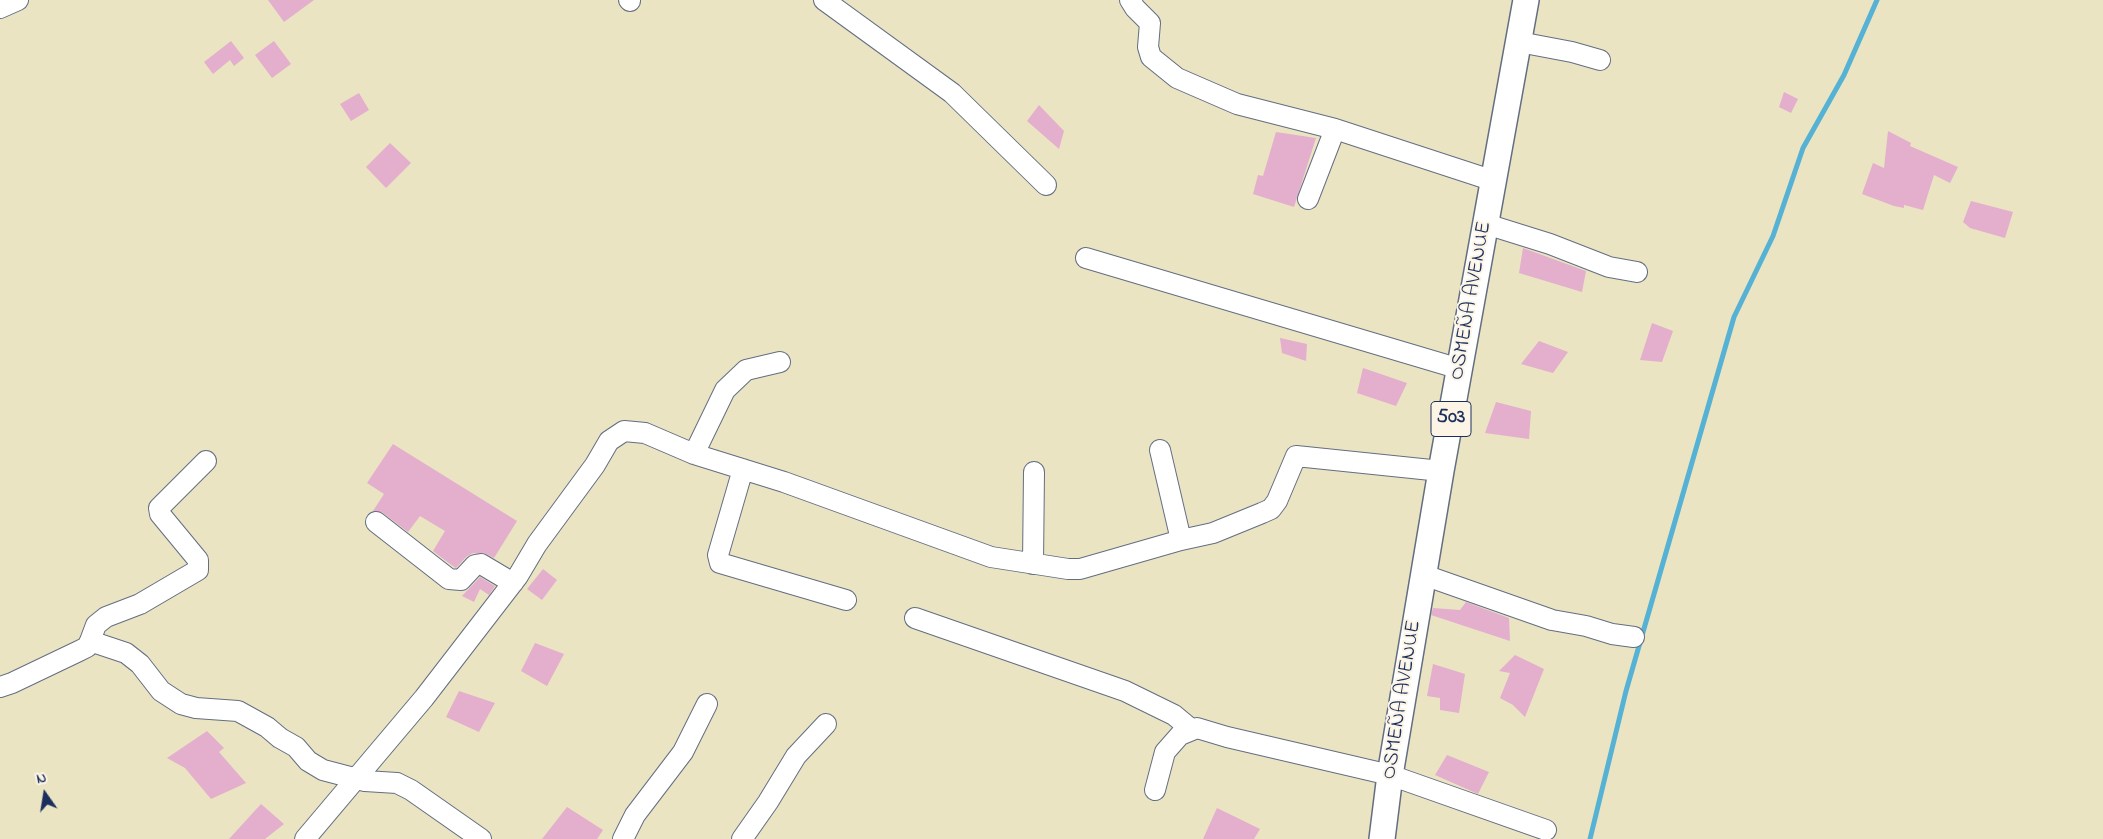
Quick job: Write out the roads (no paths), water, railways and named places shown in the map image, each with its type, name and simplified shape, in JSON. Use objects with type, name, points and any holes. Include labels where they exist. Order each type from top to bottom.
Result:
[{"type":"main road","name":"OSMEÑA AVENUE","points":[[1382,839],[1390,775],[1442,471],[1526,0]]},
{"type":"street","points":[[0,8],[18,0]]},
{"type":"street","points":[[824,0],[952,93],[1046,185]]},
{"type":"street","points":[[1130,0],[1150,23],[1148,48],[1151,57],[1177,78],[1237,104],[1335,129],[1494,181]]},
{"type":"street","points":[[1519,42],[1572,52],[1600,60]]},
{"type":"street","points":[[1308,199],[1335,129]]},
{"type":"street","points":[[1486,224],[1550,244],[1609,267],[1637,272]]},
{"type":"street","points":[[1086,258],[1460,369]]},
{"type":"street","points":[[694,454],[725,390],[746,370],[780,362]]},
{"type":"street","points":[[305,839],[424,698],[513,583],[537,544],[595,466],[609,441],[624,431],[645,433],[694,454],[784,482],[992,557],[1068,569],[1080,569],[1181,540],[1213,533],[1271,509],[1277,501],[1296,456],[1442,471]]},
{"type":"street","points":[[1160,450],[1181,540]]},
{"type":"street","points":[[0,686],[12,683],[79,651],[87,646],[96,625],[106,617],[140,604],[198,570],[198,560],[160,514],[159,508],[206,461]]},
{"type":"street","points":[[743,469],[718,556],[720,563],[846,600]]},
{"type":"street","points":[[1033,564],[1034,472]]},
{"type":"street","points":[[376,522],[449,579],[461,580],[475,565],[481,564],[513,583]]},
{"type":"street","points":[[1424,576],[1552,620],[1586,626],[1612,634],[1634,637]]},
{"type":"street","points":[[914,618],[1125,691],[1174,715],[1192,730]]},
{"type":"street","points":[[90,641],[126,653],[140,664],[161,691],[181,704],[196,708],[238,711],[267,727],[280,738],[296,747],[308,761],[324,770],[355,779],[381,783],[397,783],[411,790],[481,839]]},
{"type":"street","points":[[622,839],[635,815],[683,752],[708,704]]},
{"type":"street","points":[[742,839],[768,802],[796,756],[826,724]]},
{"type":"street","points":[[1155,790],[1165,752],[1180,735],[1197,728],[1390,775],[1546,830]]},
{"type":"waterway","points":[[1590,839],[1626,691],[1734,317],[1773,236],[1803,148],[1844,75],[1877,0]]}]
